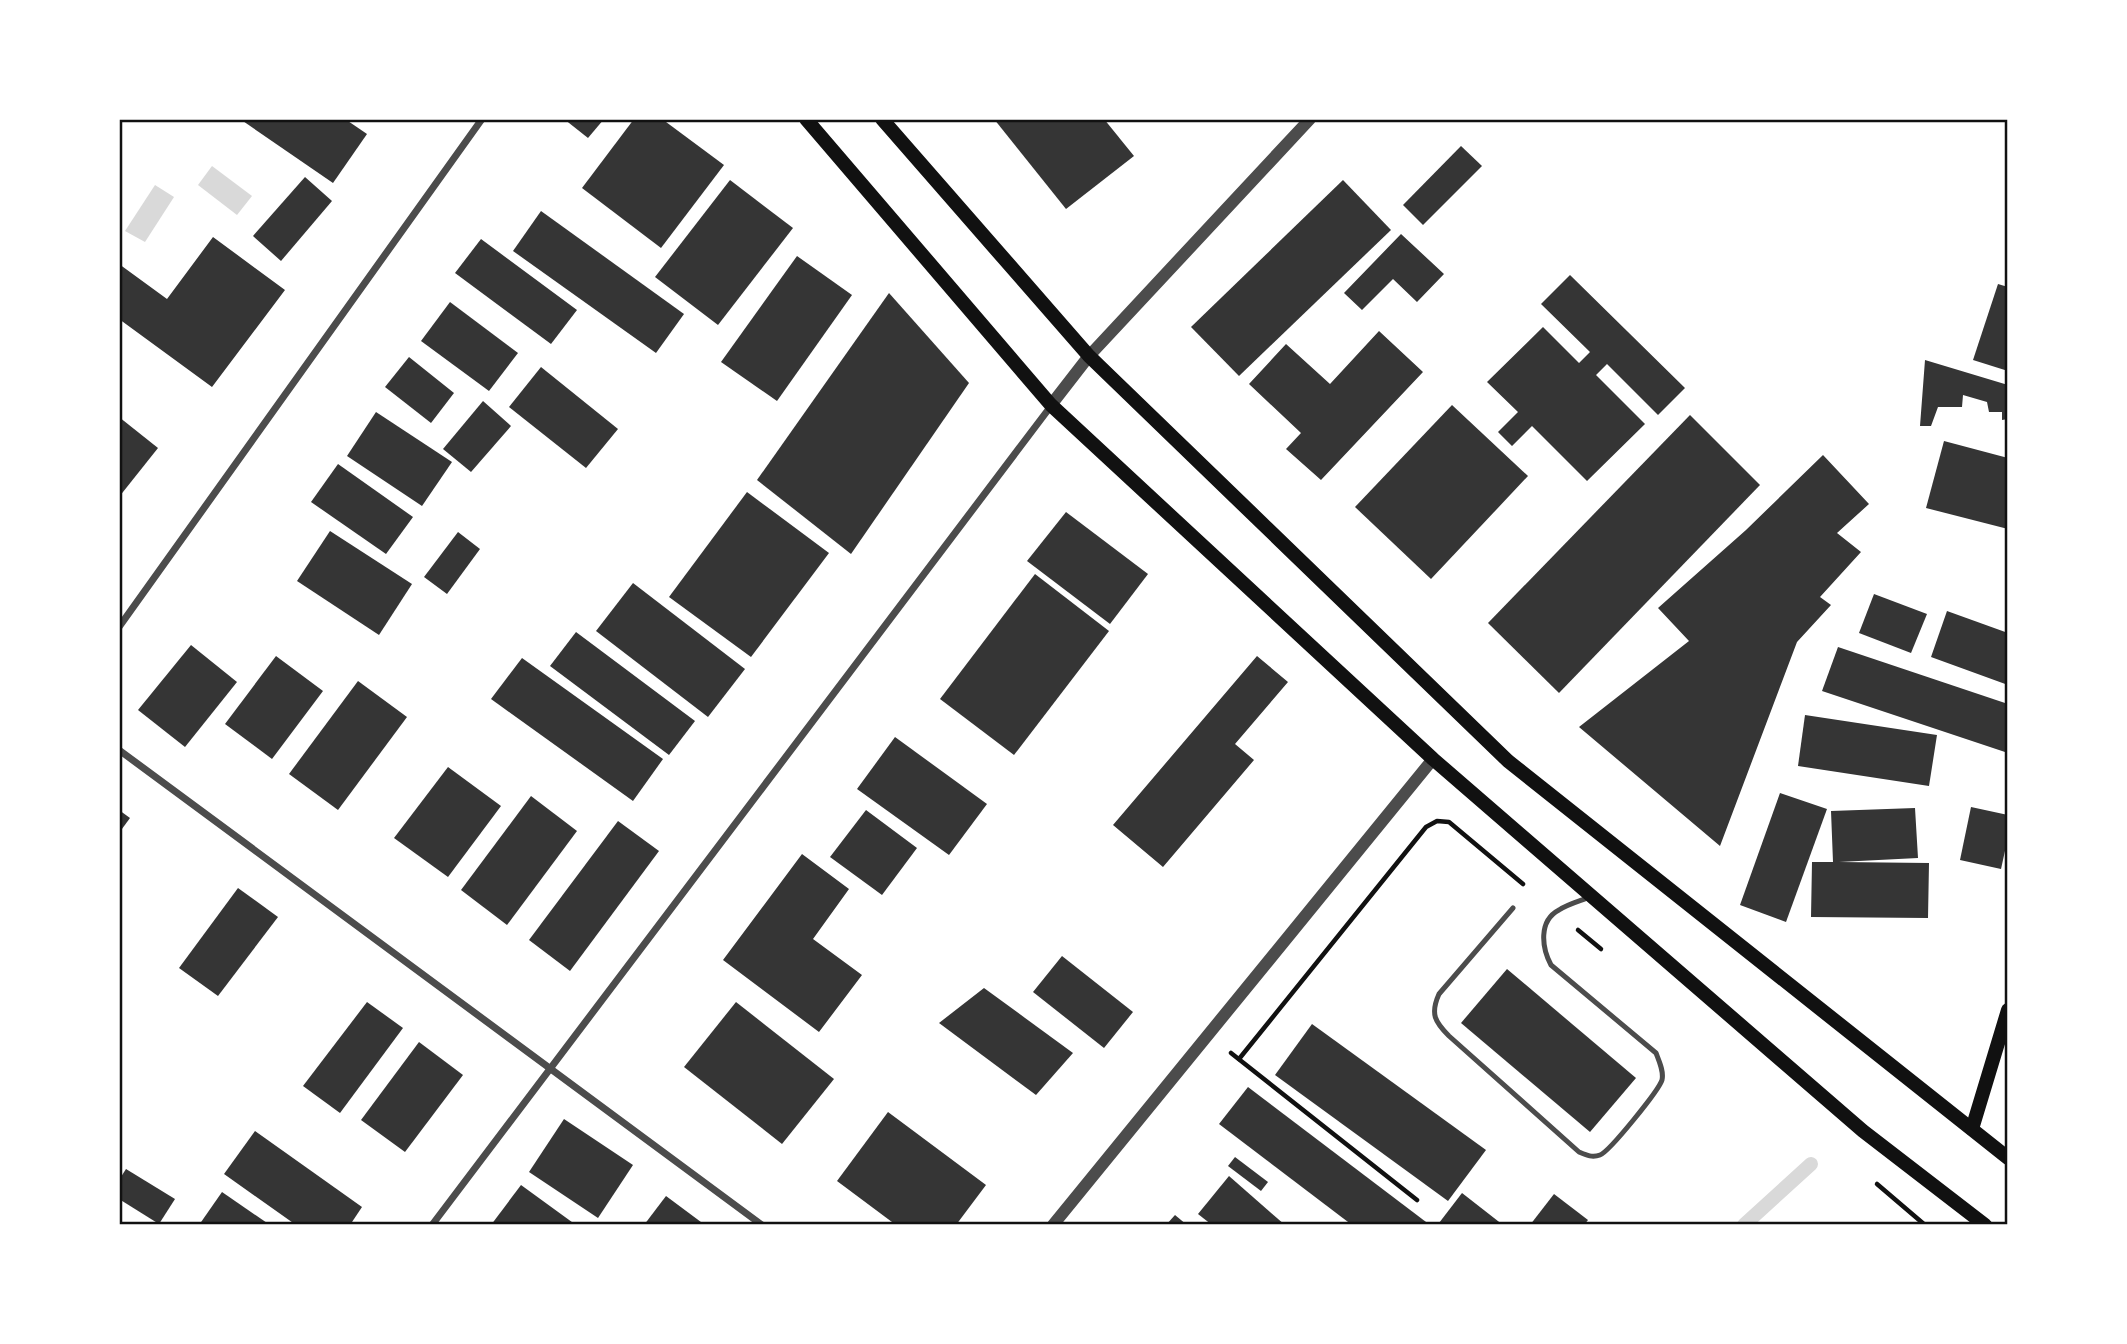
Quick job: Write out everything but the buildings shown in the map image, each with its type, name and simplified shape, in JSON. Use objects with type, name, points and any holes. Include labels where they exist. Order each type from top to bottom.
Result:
[{"type":"main road","points":[[806,119],[1051,405],[1433,759],[1863,1131],[1985,1225]]},
{"type":"main road","points":[[882,119],[1089,355],[1508,761],[2008,1158]]},
{"type":"main road","points":[[1972,1129],[2008,1010]]},
{"type":"street","points":[[119,627],[482,119]]},
{"type":"street","points":[[432,1225],[1089,355],[1310,119]]},
{"type":"street","points":[[119,750],[762,1225]]},
{"type":"street","points":[[1053,1225],[1433,759]]},
{"type":"lane","points":[[1513,908],[1439,994],[1434,1005],[1435,1019],[1449,1036],[1579,1153],[1590,1157],[1600,1155],[1614,1143],[1657,1090],[1662,1079],[1656,1053],[1551,965],[1545,953],[1543,937],[1546,924],[1556,911],[1592,897]]},
{"type":"path","points":[[1208,1034],[1418,1200]]},
{"type":"shaded area","points":[[212,166],[252,196],[237,215],[198,185]]},
{"type":"shaded area","points":[[155,185],[174,197],[145,242],[125,231]]},
{"type":"waterway","points":[[1744,1225],[1811,1164]]}]
